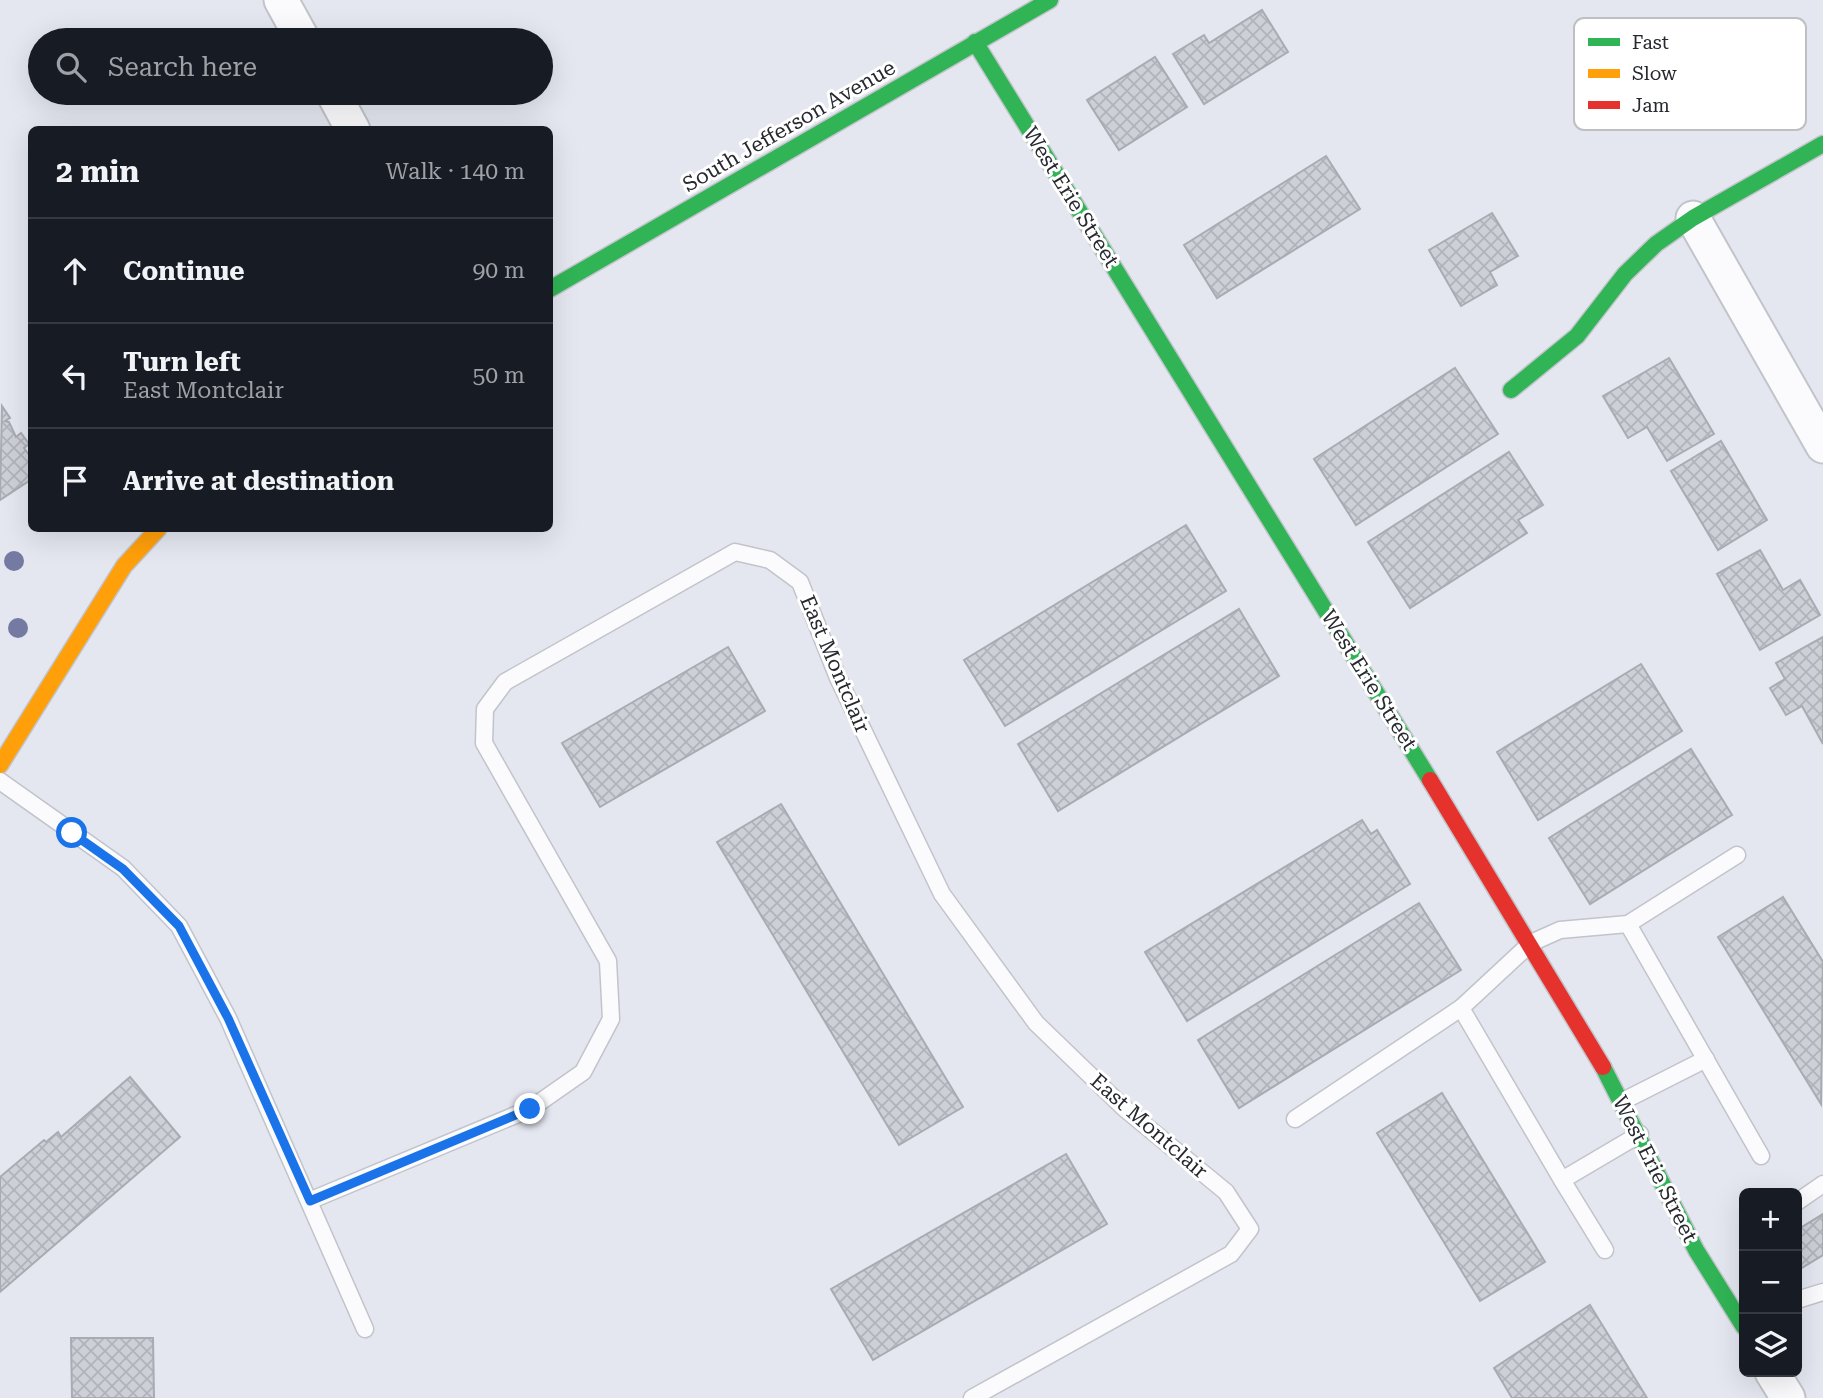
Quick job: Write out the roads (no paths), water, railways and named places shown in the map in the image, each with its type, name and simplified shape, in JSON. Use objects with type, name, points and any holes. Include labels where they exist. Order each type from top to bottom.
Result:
[{"type":"street","points":[[281,0],[296,28]]},
{"type":"street","name":"South Jefferson Avenue","points":[[553,287],[1051,0]]},
{"type":"street","name":"West Erie Street","points":[[975,43],[1531,943],[1623,1101],[1696,1250],[1739,1318]]},
{"type":"street","points":[[339,105],[351,126]]},
{"type":"street","points":[[1511,390],[1577,336],[1640,258],[1693,218],[1823,144]]},
{"type":"street","points":[[1693,218],[1823,446]]},
{"type":"street","points":[[0,765],[124,566],[155,532]]},
{"type":"street","points":[[1775,1377],[1788,1398]]},
{"type":"lane","name":"East Montclair","points":[[310,1201],[530,1109],[583,1072],[611,1018],[608,961],[484,743],[485,709],[505,682],[736,552],[770,560],[800,582],[838,678],[942,894],[1036,1023],[1124,1108],[1226,1192],[1250,1229],[1231,1254],[972,1398]]},
{"type":"lane","points":[[0,781],[123,869],[179,926],[228,1018],[365,1329]]},
{"type":"lane","points":[[1295,1119],[1461,1008],[1531,943],[1560,930],[1628,924],[1737,855]]},
{"type":"lane","points":[[1628,924],[1761,1156]]},
{"type":"lane","points":[[1461,1008],[1605,1250]]},
{"type":"lane","points":[[1623,1101],[1706,1059]]},
{"type":"lane","points":[[1562,1180],[1640,1134]]},
{"type":"lane","points":[[1802,1199],[1823,1184]]},
{"type":"lane","points":[[1802,1295],[1823,1292]]}]
